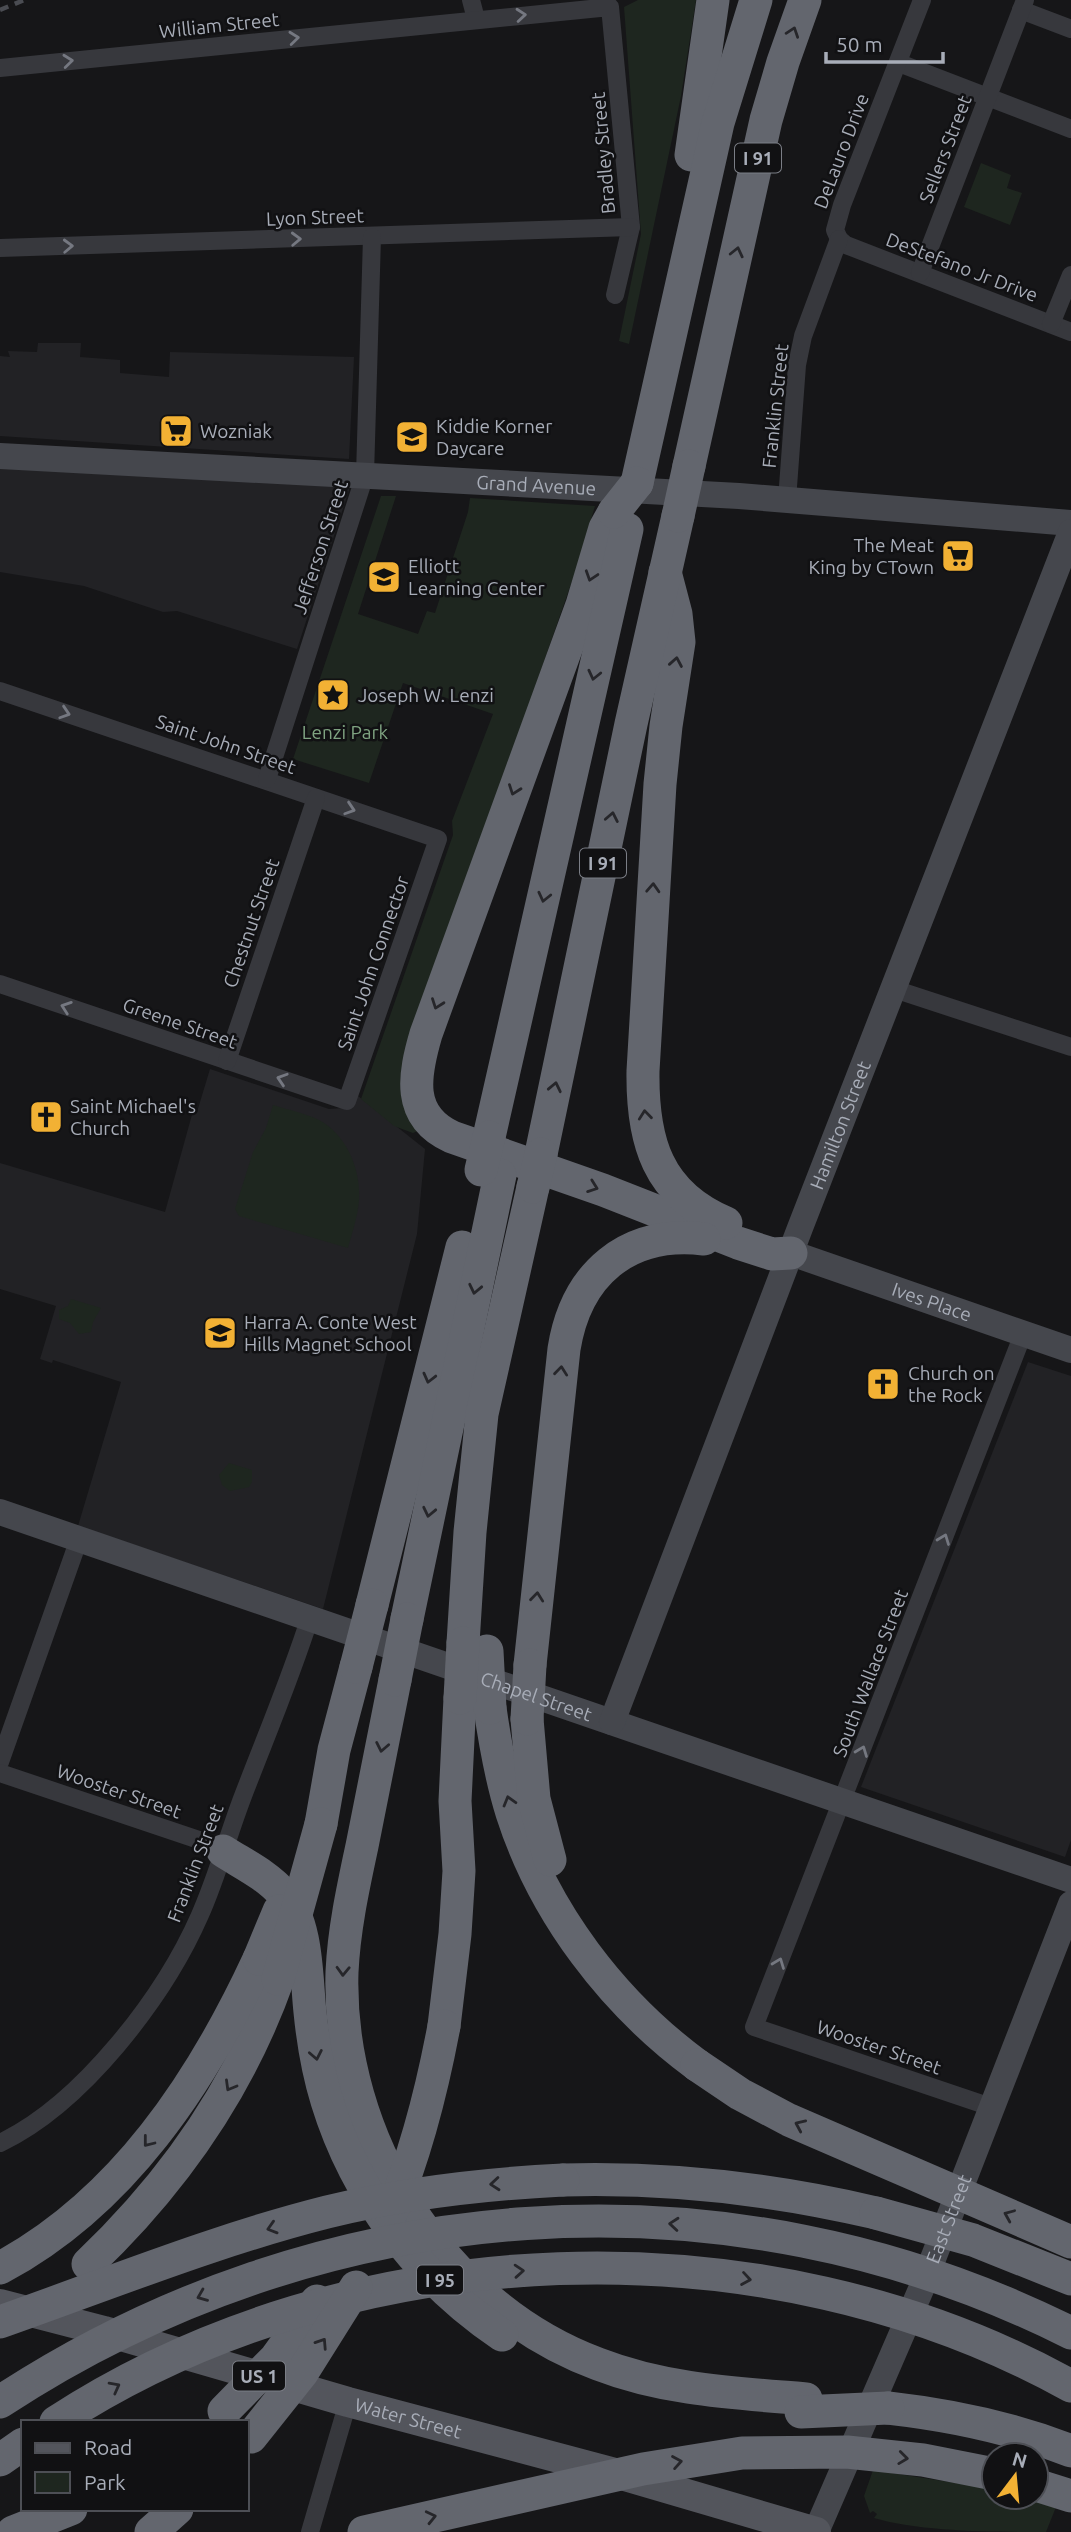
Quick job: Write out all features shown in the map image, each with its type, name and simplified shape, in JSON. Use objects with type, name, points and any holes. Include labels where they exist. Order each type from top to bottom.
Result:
[{"type":"highway","points":[[694,226],[688,175],[713,0]]},
{"type":"highway","name":"I 91","points":[[491,1172],[498,1140],[519,1087],[527,975],[631,493],[726,91],[755,0]]},
{"type":"highway","name":"I 91","points":[[475,1703],[475,1647],[488,1585],[503,1417],[508,1303],[665,572],[766,120],[805,0]]},
{"type":"highway","points":[[631,493],[605,528],[582,605],[426,1034],[417,1070],[416,1090],[426,1115],[446,1134],[603,1190],[738,1243],[772,1254],[790,1253]]},
{"type":"highway","points":[[665,572],[676,614],[679,642],[660,784],[643,1072],[646,1129],[660,1169],[690,1201],[718,1219],[776,1240],[790,1253]]},
{"type":"highway","points":[[0,2338],[88,2264],[146,2203],[208,2123],[247,2055],[268,1969],[315,1821],[491,1172]]},
{"type":"highway","points":[[491,1172],[344,1942],[342,2002],[348,2060],[363,2115],[388,2172],[423,2227],[468,2279],[493,2303],[563,2349],[598,2365],[649,2381],[804,2406]]},
{"type":"highway","points":[[613,1988],[570,1907],[549,1856],[534,1799],[527,1719],[530,1665],[564,1349],[573,1311],[586,1288],[605,1267],[646,1242],[674,1237],[738,1243]]},
{"type":"highway","points":[[249,2439],[319,2348],[372,2257],[408,2168],[433,2084],[436,2025],[455,1934],[459,1871],[455,1801],[475,1703]]},
{"type":"highway","points":[[475,1703],[524,1844],[549,1896],[577,1942],[613,1988],[654,2031],[740,2094],[789,2120],[1071,2242]]},
{"type":"highway","points":[[223,1851],[273,1884],[289,1904],[297,1920],[319,2072],[335,2127],[361,2184],[410,2252],[447,2292],[506,2339],[550,2363],[597,2382],[648,2396],[674,2400],[888,2408],[978,2423],[1071,2451]]},
{"type":"highway","points":[[0,2268],[68,2223],[110,2187],[129,2166],[170,2113],[226,2024],[268,1969]]},
{"type":"highway","points":[[217,2416],[276,2358],[354,2240],[369,2211],[436,2025]]},
{"type":"highway","points":[[0,2322],[243,2236],[327,2212],[438,2190],[563,2180],[624,2179],[694,2184],[768,2192],[835,2204],[909,2221],[973,2240],[1071,2279]]},
{"type":"highway","points":[[0,2402],[45,2372],[97,2344],[202,2295],[257,2275],[358,2247],[428,2234],[543,2222],[660,2223],[776,2236],[834,2248],[944,2280],[1071,2333]]},
{"type":"highway","name":"I 95","points":[[59,2420],[102,2394],[175,2358],[309,2308],[422,2283],[486,2274],[565,2268],[707,2274],[821,2293],[905,2316],[960,2335],[1013,2357],[1071,2386]]},
{"type":"highway","points":[[0,2460],[21,2445]]},
{"type":"highway","points":[[364,2532],[643,2469],[742,2453],[847,2452],[923,2460],[980,2471]]},
{"type":"highway","points":[[1050,2489],[1071,2496]]},
{"type":"highway","points":[[13,2532],[66,2511]]},
{"type":"highway","points":[[150,2532],[175,2511]]},
{"type":"main road","name":"Grand Avenue","points":[[0,456],[787,500],[1071,523]]},
{"type":"main road","name":"Hamilton Street","points":[[612,1721],[790,1253],[1071,532]]},
{"type":"main road","name":"Ives Place","points":[[790,1253],[1071,1350]]},
{"type":"main road","name":"Chapel Street","points":[[0,1512],[1071,1880]]},
{"type":"main road","name":"East Street","points":[[816,2532],[908,2321],[1071,1904]]},
{"type":"main road","name":"Water Street","points":[[0,2304],[104,2331],[348,2402],[603,2470],[816,2532]]},
{"type":"street","points":[[471,0],[476,19]]},
{"type":"street","name":"DeLauro Drive","points":[[839,239],[835,230],[842,205],[922,0]]},
{"type":"street","points":[[1023,5],[1071,29]]},
{"type":"street","name":"Sellers Street","points":[[920,273],[1023,5]]},
{"type":"street","name":"William Street","points":[[0,68],[610,7]]},
{"type":"street","name":"Bradley Street","points":[[610,7],[631,227],[615,295]]},
{"type":"street","points":[[898,63],[1071,129]]},
{"type":"street","name":"Lyon Street","points":[[0,248],[631,227]]},
{"type":"street","name":"Jefferson Street","points":[[267,779],[365,475],[372,237]]},
{"type":"street","name":"DeStefano Jr Drive","points":[[839,239],[1071,332]]},
{"type":"street","name":"Franklin Street","points":[[787,500],[797,365],[803,336],[839,239]]},
{"type":"street","points":[[1051,324],[1071,275]]},
{"type":"street","name":"Saint John Street","points":[[0,691],[267,779],[438,839]]},
{"type":"street","name":"Chestnut Street","points":[[227,1061],[316,798]]},
{"type":"street","name":"Saint John Connector","points":[[347,1101],[438,839]]},
{"type":"street","name":"Greene Street","points":[[0,984],[347,1101]]},
{"type":"street","points":[[894,989],[1071,1047]]},
{"type":"street","name":"South Wallace Street","points":[[754,2027],[1023,1334]]},
{"type":"street","points":[[0,1762],[79,1539]]},
{"type":"street","name":"Franklin Street","points":[[0,2143],[33,2124],[96,2068],[136,2018],[185,1945],[208,1894],[310,1617]]},
{"type":"street","name":"Wooster Street","points":[[0,1773],[199,1840],[223,1851]]},
{"type":"street","name":"Wooster Street","points":[[754,2027],[991,2107]]},
{"type":"street","points":[[310,2532],[348,2402]]},
{"type":"shaded area","points":[[38,343],[81,343],[80,357],[120,360],[120,373],[169,377],[170,352],[354,357],[349,459],[0,436],[0,356],[10,357],[8,351],[37,352]]},
{"type":"shaded area","points":[[0,468],[350,487],[297,649],[177,611],[163,612],[84,586],[0,572]]},
{"type":"shaded area","name":"Harra A. Conte West Hills Magnet School","points":[[210,1069],[329,1109],[343,1108],[358,1096],[425,1149],[417,1234],[323,1609],[78,1526],[121,1382],[53,1360],[52,1363],[40,1359],[56,1306],[0,1289],[0,1163],[165,1212],[193,1111],[197,1112]]},
{"type":"shaded area","points":[[1028,1362],[1071,1376],[1071,1840],[1065,1857],[861,1787]]},
{"type":"green space","points":[[638,0],[696,0],[681,96],[629,344],[619,341],[641,234],[624,7]]},
{"type":"green space","points":[[981,163],[1011,175],[1007,188],[1022,193],[1010,225],[964,207]]},
{"type":"green space","name":"Lenzi Park","points":[[381,496],[396,496],[358,614],[418,634],[427,611],[435,613],[468,512],[470,498],[595,506],[578,564],[466,885],[420,1130],[413,1133],[394,1126],[361,1099],[453,835],[452,821],[493,714],[403,683],[369,783],[293,759]]},
{"type":"green space","points":[[273,1105],[319,1120],[337,1135],[350,1154],[358,1177],[359,1200],[348,1248],[239,1216],[235,1209],[253,1152],[266,1128]]},
{"type":"green space","points":[[71,1299],[101,1308],[91,1332],[79,1334],[70,1323],[59,1319],[59,1310],[68,1306]]},
{"type":"green space","points":[[229,1463],[252,1470],[249,1487],[230,1491],[222,1485],[219,1475]]},
{"type":"green space","points":[[873,2470],[980,2487],[980,2511],[1050,2511],[1050,2505],[1056,2507],[1046,2532],[959,2530],[914,2526],[874,2518],[877,2514],[873,2511],[870,2513],[864,2496]]},
{"type":"railway","points":[[0,10],[24,0]]},
{"type":"place","name":"Wozniak","points":[[176,431]]},
{"type":"place","name":"Kiddie Korner Daycare","points":[[412,437]]},
{"type":"place","name":"The Meat King by CTown","points":[[958,556]]},
{"type":"place","name":"Elliott Learning Center","points":[[384,577]]},
{"type":"place","name":"Joseph W. Lenzi","points":[[333,695]]},
{"type":"place","name":"Saint Michael's Church","points":[[46,1117]]},
{"type":"place","name":"Harra A. Conte West Hills Magnet School","points":[[220,1333]]},
{"type":"place","name":"Church on the Rock","points":[[883,1384]]}]
